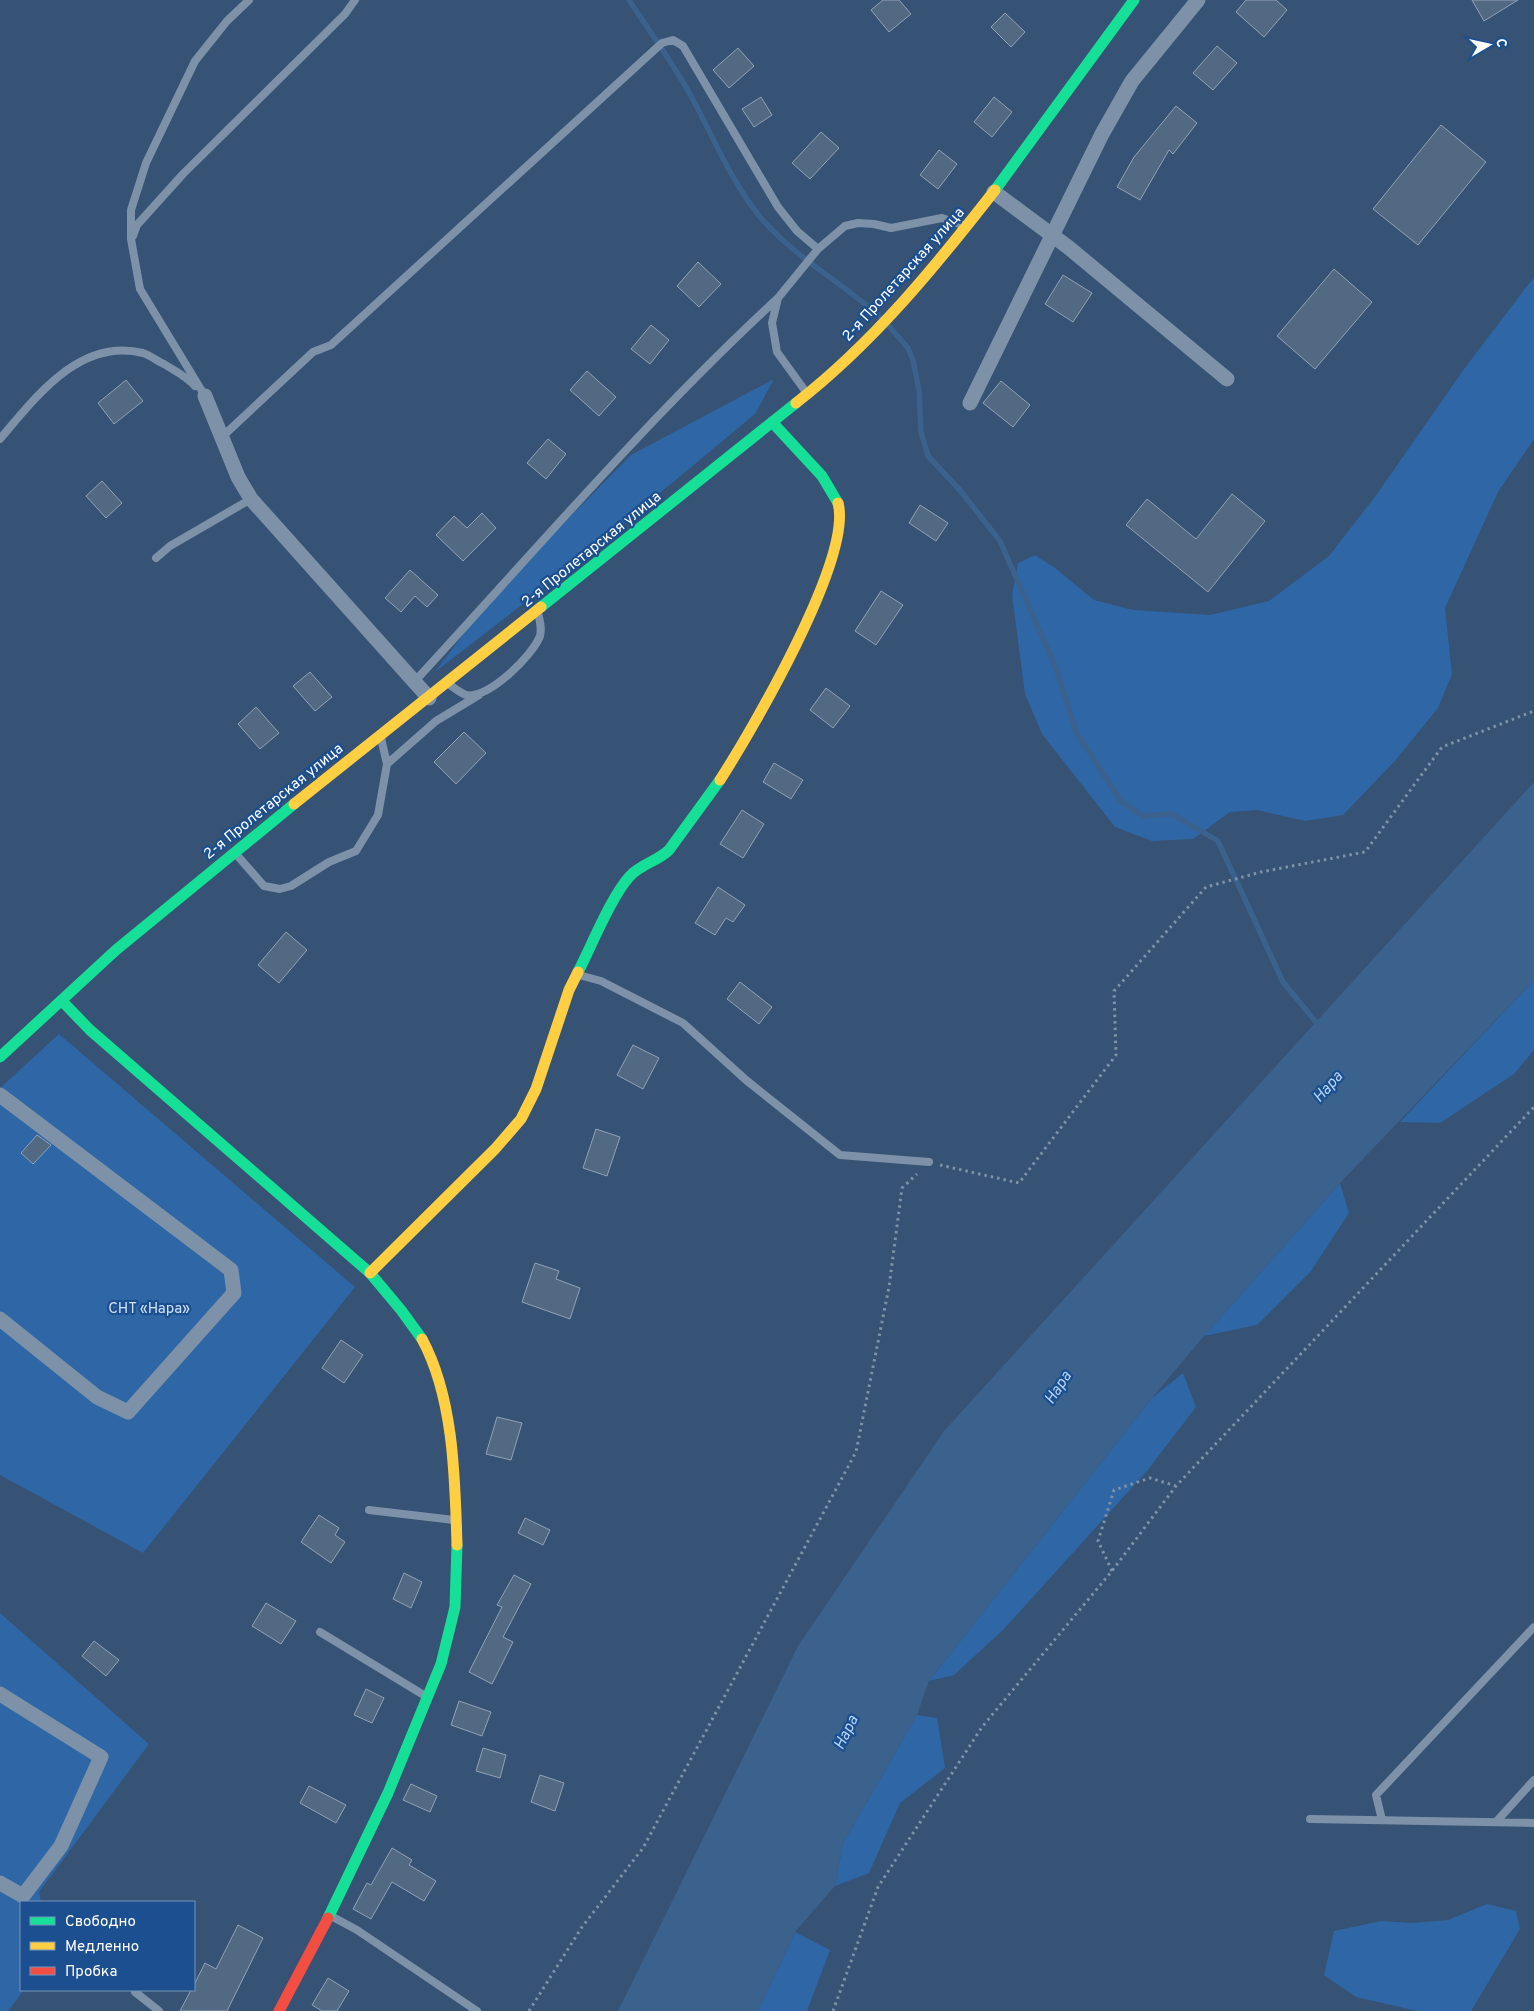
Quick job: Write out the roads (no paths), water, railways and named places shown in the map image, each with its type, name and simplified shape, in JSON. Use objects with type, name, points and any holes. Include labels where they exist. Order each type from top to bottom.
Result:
[{"type":"street","name":"2-я Пролетарская улица","points":[[0,1057],[116,950],[234,852],[538,612],[808,394],[868,339],[994,192],[1134,0]]},
{"type":"street","points":[[970,403],[1102,134],[1132,81],[1198,0]]},
{"type":"street","points":[[994,192],[1053,236],[1227,379]]},
{"type":"street","points":[[205,396],[223,436],[238,477],[251,499],[429,698]]},
{"type":"street","points":[[370,1273],[495,1149],[521,1119],[536,1088],[569,990],[623,885],[635,871],[662,858],[681,837],[738,753],[814,607],[838,545],[840,511],[830,487],[806,457],[772,422]]},
{"type":"street","points":[[62,1001],[90,1030],[370,1273],[406,1315],[428,1348],[439,1375],[448,1420],[455,1520],[455,1608],[444,1652],[428,1698],[395,1780],[329,1915],[279,2011]]},
{"type":"street","points":[[0,1095],[231,1270],[234,1293],[128,1412],[97,1397],[0,1319]]},
{"type":"street","points":[[0,1694],[101,1757],[61,1846],[23,1896],[0,1883]]},
{"type":"lane","points":[[205,396],[140,289],[131,239],[131,210],[146,163],[195,61],[227,21],[249,0]]},
{"type":"lane","points":[[131,239],[137,225],[182,174],[345,14],[355,0]]},
{"type":"lane","points":[[223,436],[314,352],[331,345],[662,43],[673,40],[683,46],[778,207],[797,231],[818,249]]},
{"type":"lane","points":[[415,681],[612,465],[733,340],[778,298],[818,249],[845,226],[858,223],[891,228],[942,218],[966,226]]},
{"type":"lane","points":[[778,298],[772,323],[777,352],[808,394]]},
{"type":"lane","points":[[0,439],[39,393],[78,361],[108,350],[144,353],[188,378],[205,396]]},
{"type":"lane","points":[[156,558],[170,546],[251,499]]},
{"type":"lane","points":[[387,764],[436,721],[498,682],[526,659],[540,637],[541,627],[538,612]]},
{"type":"lane","points":[[447,683],[466,695],[479,694]]},
{"type":"lane","points":[[234,852],[264,886],[280,889],[291,886],[329,862],[356,851],[378,815],[387,764],[380,735]]},
{"type":"lane","points":[[577,974],[601,981],[683,1023],[746,1080],[840,1155],[929,1162]]},
{"type":"lane","points":[[369,1510],[455,1520]]},
{"type":"lane","points":[[1382,1820],[1376,1794],[1534,1627]]},
{"type":"lane","points":[[320,1632],[428,1698]]},
{"type":"lane","points":[[1496,1822],[1534,1780]]},
{"type":"lane","points":[[1310,1819],[1534,1823]]},
{"type":"lane","points":[[329,1915],[357,1930],[477,2011]]},
{"type":"lane","points":[[135,1992],[159,2011]]},
{"type":"water","name":"Нара","points":[[1534,782],[1534,980],[1340,1183],[1204,1336],[1152,1398],[929,1681],[917,1715],[843,1843],[835,1886],[795,1932],[758,2011],[618,2011],[798,1646],[944,1431]]},
{"type":"waterway","points":[[629,0],[684,84],[731,174],[761,218],[788,245],[880,317]]},
{"type":"waterway","points":[[887,324],[908,348],[913,360],[919,390],[921,432],[928,456],[959,489],[1000,541],[1056,668],[1076,732],[1121,801],[1142,816],[1172,814],[1218,841],[1283,982],[1320,1027]]},
{"type":"park label","name":"СНТ «Нара»","points":[[149,1308]]}]
